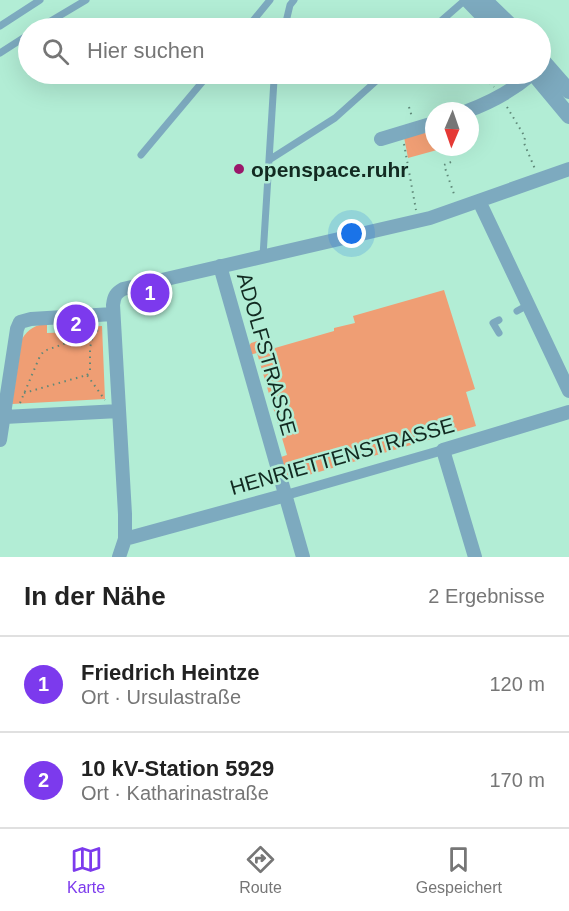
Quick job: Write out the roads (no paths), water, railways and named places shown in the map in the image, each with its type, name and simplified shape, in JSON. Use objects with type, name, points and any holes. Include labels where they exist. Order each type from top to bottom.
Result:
[{"type":"street","points":[[466,0],[490,18]]},
{"type":"street","points":[[484,0],[496,18]]},
{"type":"street","points":[[551,71],[569,91]]},
{"type":"street","points":[[479,106],[501,97],[520,84]]},
{"type":"street","points":[[542,84],[569,116]]},
{"type":"street","points":[[381,139],[425,126]]},
{"type":"street","points":[[119,557],[125,539],[125,514],[116,412],[113,317],[114,297],[117,293],[123,289],[418,221],[568,171]]},
{"type":"street","points":[[479,201],[523,308],[569,391]]},
{"type":"street","name":"ADOLFSTRASSE","points":[[220,266],[303,557]]},
{"type":"street","points":[[0,440],[20,322],[31,319],[113,317]]},
{"type":"street","points":[[4,417],[116,412]]},
{"type":"street","name":"HENRIETTENSTRASSE","points":[[125,539],[286,495],[569,412]]},
{"type":"street","points":[[443,450],[475,557]]},
{"type":"lane","points":[[0,26],[40,0]]},
{"type":"lane","points":[[56,18],[86,0]]},
{"type":"lane","points":[[255,18],[270,0]]},
{"type":"lane","points":[[287,18],[290,5],[294,0]]},
{"type":"lane","points":[[445,18],[466,0]]},
{"type":"lane","points":[[0,52],[18,41]]},
{"type":"lane","points":[[141,155],[201,84]]},
{"type":"lane","points":[[263,256],[274,84]]},
{"type":"lane","points":[[269,160],[335,118],[373,84]]},
{"type":"lane","points":[[498,333],[493,322],[499,320]]},
{"type":"place","name":"openspace.ruhr","points":[[239,169]]},
{"type":"place","name":"Friedrich Heintze","points":[[150,293]]},
{"type":"place","name":"10 kV-Station 5929","points":[[76,324]]}]
